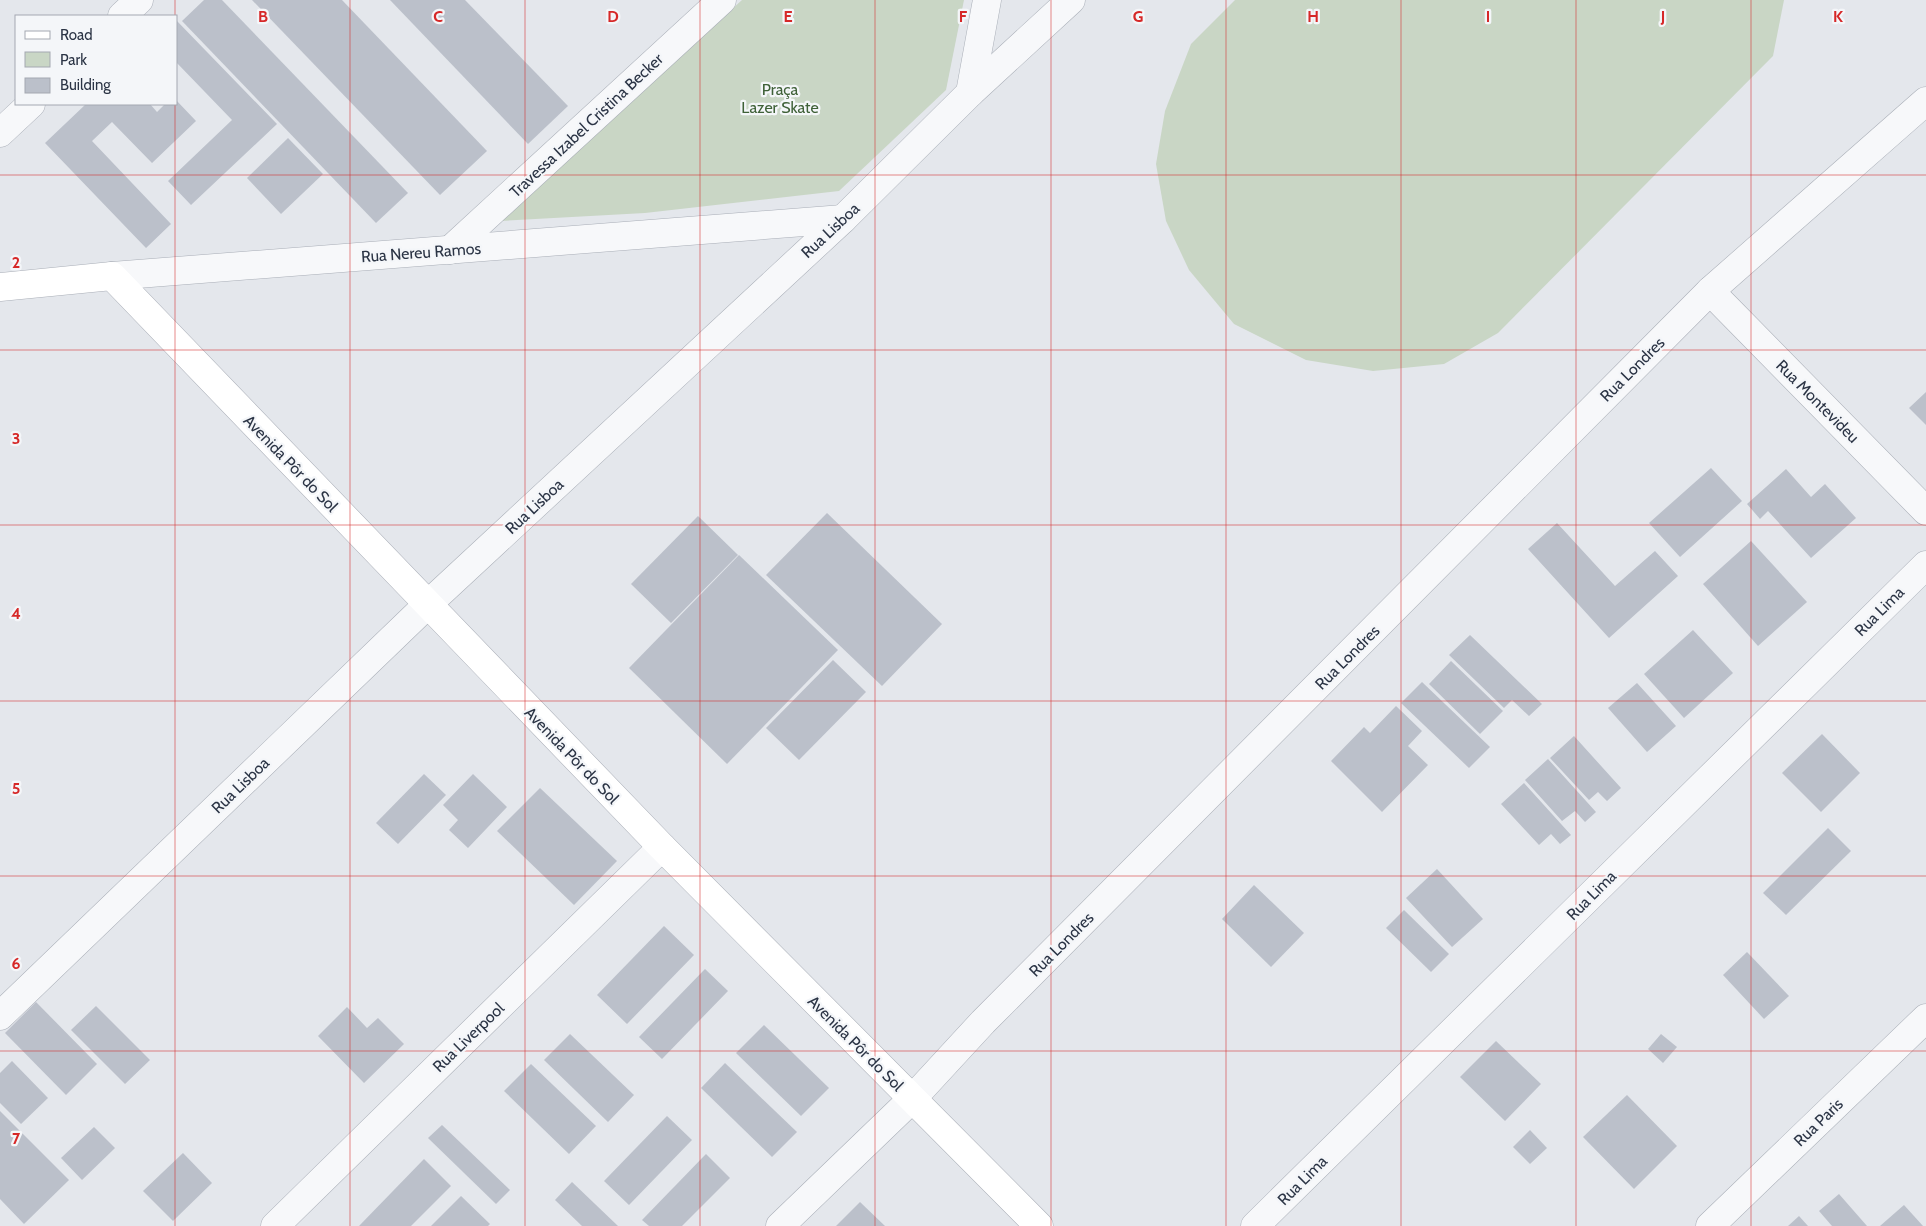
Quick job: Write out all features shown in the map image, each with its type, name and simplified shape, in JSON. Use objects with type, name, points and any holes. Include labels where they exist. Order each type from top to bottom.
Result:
[{"type":"street","points":[[123,15],[139,0]]},
{"type":"street","name":"Travessa Izabel Cristina Becker","points":[[450,250],[722,0]]},
{"type":"street","points":[[970,93],[987,0]]},
{"type":"street","name":"Rua Lisboa","points":[[0,1016],[427,605],[843,219],[970,93],[1071,0]]},
{"type":"street","name":"Rua Londres","points":[[780,1226],[912,1099],[990,1015],[1710,291],[1926,101]]},
{"type":"street","points":[[0,133],[30,105]]},
{"type":"street","name":"Rua Nereu Ramos","points":[[0,287],[112,276],[843,219]]},
{"type":"street","name":"Avenida Pôr do Sol","points":[[112,276],[662,848],[1039,1226]]},
{"type":"street","name":"Rua Montevideu","points":[[1710,291],[1926,511]]},
{"type":"street","name":"Rua Lima","points":[[1255,1226],[1926,565]]},
{"type":"street","name":"Rua Liverpool","points":[[275,1226],[662,848]]},
{"type":"street","name":"Rua Paris","points":[[1710,1226],[1926,1018]]},
{"type":"green space","name":"Praça Lazer Skate","points":[[742,0],[964,0],[946,90],[839,191],[645,213],[500,221]]},
{"type":"green space","points":[[1235,0],[1784,0],[1773,56],[1498,333],[1444,364],[1373,371],[1306,360],[1234,324],[1189,270],[1166,221],[1156,164],[1165,111],[1191,44]]},
{"type":"building","points":[[204,0],[222,0],[408,193],[376,223],[182,21]]},
{"type":"building","points":[[252,0],[342,0],[487,151],[440,195]]},
{"type":"building","points":[[390,0],[465,0],[568,106],[528,144]]},
{"type":"building","points":[[178,22],[277,124],[191,205],[168,181],[232,120],[178,64]]},
{"type":"building","points":[[178,102],[196,121],[152,163],[112,122],[92,141],[171,224],[146,248],[45,143],[85,105],[151,105],[157,112],[164,105],[178,105]]},
{"type":"building","points":[[288,138],[323,174],[281,214],[247,178]]},
{"type":"building","points":[[1926,392],[1926,425],[1909,408]]},
{"type":"building","points":[[1711,468],[1742,501],[1680,557],[1649,523]]},
{"type":"building","points":[[1786,469],[1811,497],[1825,484],[1856,518],[1811,558],[1768,511],[1760,519],[1747,504]]},
{"type":"building","points":[[827,513],[942,624],[882,686],[766,575]]},
{"type":"building","points":[[698,516],[738,555],[671,623],[631,584]]},
{"type":"building","points":[[1557,523],[1615,586],[1655,551],[1678,576],[1609,638],[1528,549]]},
{"type":"building","points":[[1751,541],[1807,602],[1758,646],[1703,584]]},
{"type":"building","points":[[739,555],[838,650],[727,764],[629,668]]},
{"type":"building","points":[[1693,630],[1733,673],[1684,718],[1644,674]]},
{"type":"building","points":[[1470,635],[1542,704],[1529,716],[1512,700],[1504,708],[1449,655]]},
{"type":"building","points":[[833,660],[866,692],[799,760],[766,728]]},
{"type":"building","points":[[1451,661],[1503,711],[1480,734],[1429,684]]},
{"type":"building","points":[[1422,682],[1490,747],[1469,768],[1401,703]]},
{"type":"building","points":[[1637,683],[1676,726],[1647,752],[1608,708]]},
{"type":"building","points":[[1396,706],[1422,731],[1408,746],[1428,765],[1382,812],[1331,761],[1364,727],[1370,733]]},
{"type":"building","points":[[1822,734],[1860,773],[1821,812],[1782,773]]},
{"type":"building","points":[[1574,736],[1621,788],[1607,801],[1598,792],[1589,800],[1550,758]]},
{"type":"building","points":[[1548,759],[1596,812],[1585,822],[1575,811],[1562,821],[1525,780]]},
{"type":"building","points":[[424,774],[446,795],[398,844],[376,823]]},
{"type":"building","points":[[473,774],[507,807],[468,848],[449,830],[458,820],[443,805]]},
{"type":"building","points":[[1524,783],[1571,835],[1560,844],[1551,834],[1539,845],[1501,804]]},
{"type":"building","points":[[540,788],[617,861],[574,905],[497,831]]},
{"type":"building","points":[[1828,828],[1851,851],[1786,915],[1763,893]]},
{"type":"building","points":[[1437,869],[1483,919],[1452,947],[1406,898]]},
{"type":"building","points":[[1254,885],[1304,933],[1271,967],[1222,919]]},
{"type":"building","points":[[1404,910],[1449,954],[1431,972],[1386,928]]},
{"type":"building","points":[[664,926],[694,955],[627,1024],[597,995]]},
{"type":"building","points":[[1747,952],[1789,996],[1764,1019],[1723,975]]},
{"type":"building","points":[[705,969],[728,991],[662,1059],[639,1037]]},
{"type":"building","points":[[36,1002],[97,1064],[66,1095],[5,1033]]},
{"type":"building","points":[[96,1006],[150,1060],[125,1084],[71,1030]]},
{"type":"building","points":[[347,1007],[367,1028],[378,1018],[404,1044],[364,1083],[318,1036]]},
{"type":"building","points":[[764,1025],[829,1088],[801,1116],[736,1053]]},
{"type":"building","points":[[570,1034],[634,1095],[608,1122],[544,1060]]},
{"type":"building","points":[[1661,1034],[1677,1047],[1663,1063],[1648,1049]]},
{"type":"building","points":[[1496,1041],[1541,1084],[1505,1121],[1460,1077]]},
{"type":"building","points":[[12,1061],[48,1098],[21,1124],[0,1103],[0,1073]]},
{"type":"building","points":[[725,1063],[797,1132],[772,1157],[701,1088]]},
{"type":"building","points":[[531,1064],[596,1126],[569,1154],[504,1091]]},
{"type":"building","points":[[1627,1095],[1677,1146],[1634,1189],[1583,1137]]},
{"type":"building","points":[[0,1111],[69,1180],[24,1224],[0,1199]]},
{"type":"building","points":[[667,1116],[692,1140],[629,1205],[604,1181]]},
{"type":"building","points":[[442,1125],[510,1190],[496,1204],[428,1138]]},
{"type":"building","points":[[94,1127],[115,1148],[82,1180],[61,1158]]},
{"type":"building","points":[[1530,1130],[1547,1148],[1530,1164],[1513,1147]]},
{"type":"building","points":[[183,1153],[212,1183],[173,1221],[143,1191]]},
{"type":"building","points":[[706,1154],[730,1178],[682,1226],[649,1226],[642,1220]]},
{"type":"building","points":[[424,1159],[451,1186],[411,1226],[359,1226]]},
{"type":"building","points":[[572,1182],[618,1226],[582,1226],[555,1200]]},
{"type":"building","points":[[1839,1194],[1867,1226],[1832,1226],[1819,1211]]},
{"type":"building","points":[[461,1196],[490,1224],[488,1226],[431,1226]]},
{"type":"building","points":[[860,1202],[885,1226],[836,1226]]},
{"type":"building","points":[[1904,1205],[1923,1226],[1880,1226]]},
{"type":"building","points":[[1799,1216],[1808,1226],[1788,1226]]}]
